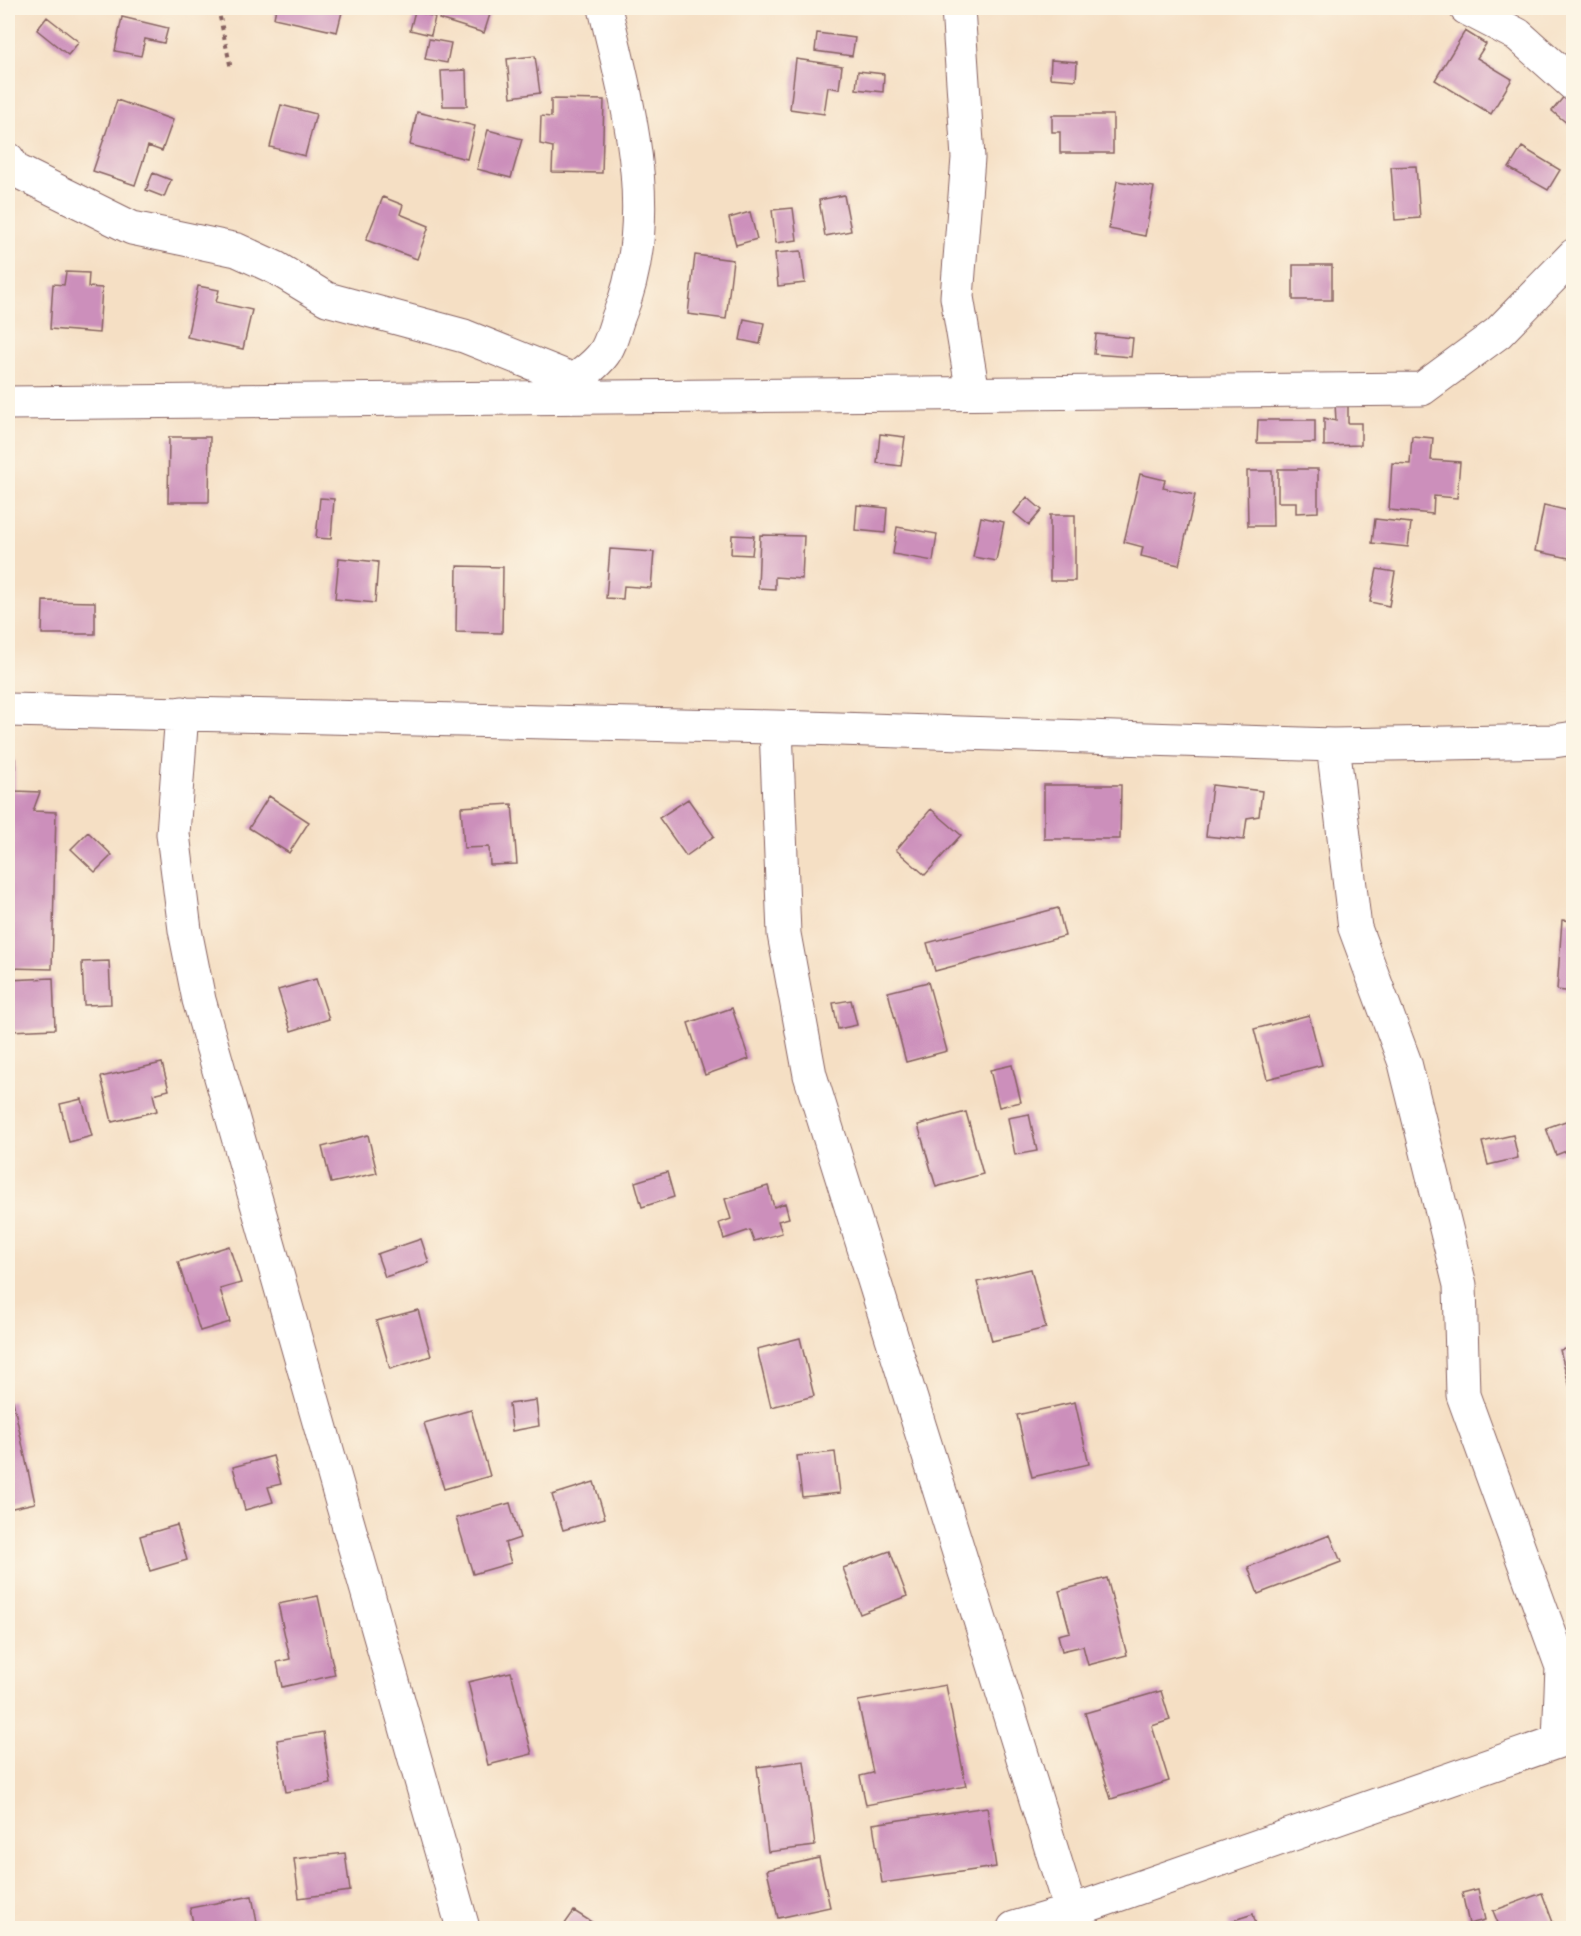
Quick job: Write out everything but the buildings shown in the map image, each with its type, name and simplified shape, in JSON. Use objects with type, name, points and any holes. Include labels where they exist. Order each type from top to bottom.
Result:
[{"type":"street","points":[[563,389],[603,355],[628,294],[637,243],[640,193],[629,108],[606,8]]},
{"type":"street","points":[[958,8],[968,158],[957,297],[973,393]]},
{"type":"street","points":[[1466,8],[1518,36],[1574,86]]},
{"type":"street","points":[[8,159],[15,170],[132,228],[237,250],[276,268],[327,299],[464,336],[563,389]]},
{"type":"street","points":[[8,403],[563,389],[973,393],[1422,389],[1498,333],[1574,255]]},
{"type":"street","points":[[8,711],[776,727],[1333,745],[1554,741],[1574,738]]},
{"type":"street","points":[[182,713],[173,834],[185,930],[199,1000],[463,1929]]},
{"type":"street","points":[[776,727],[784,934],[810,1075],[1074,1920]]},
{"type":"street","points":[[1014,1929],[1074,1920],[1566,1738],[1562,1667],[1464,1395],[1460,1285],[1405,1064],[1355,928],[1333,745]]},
{"type":"path","points":[[218,8],[231,69]]}]
